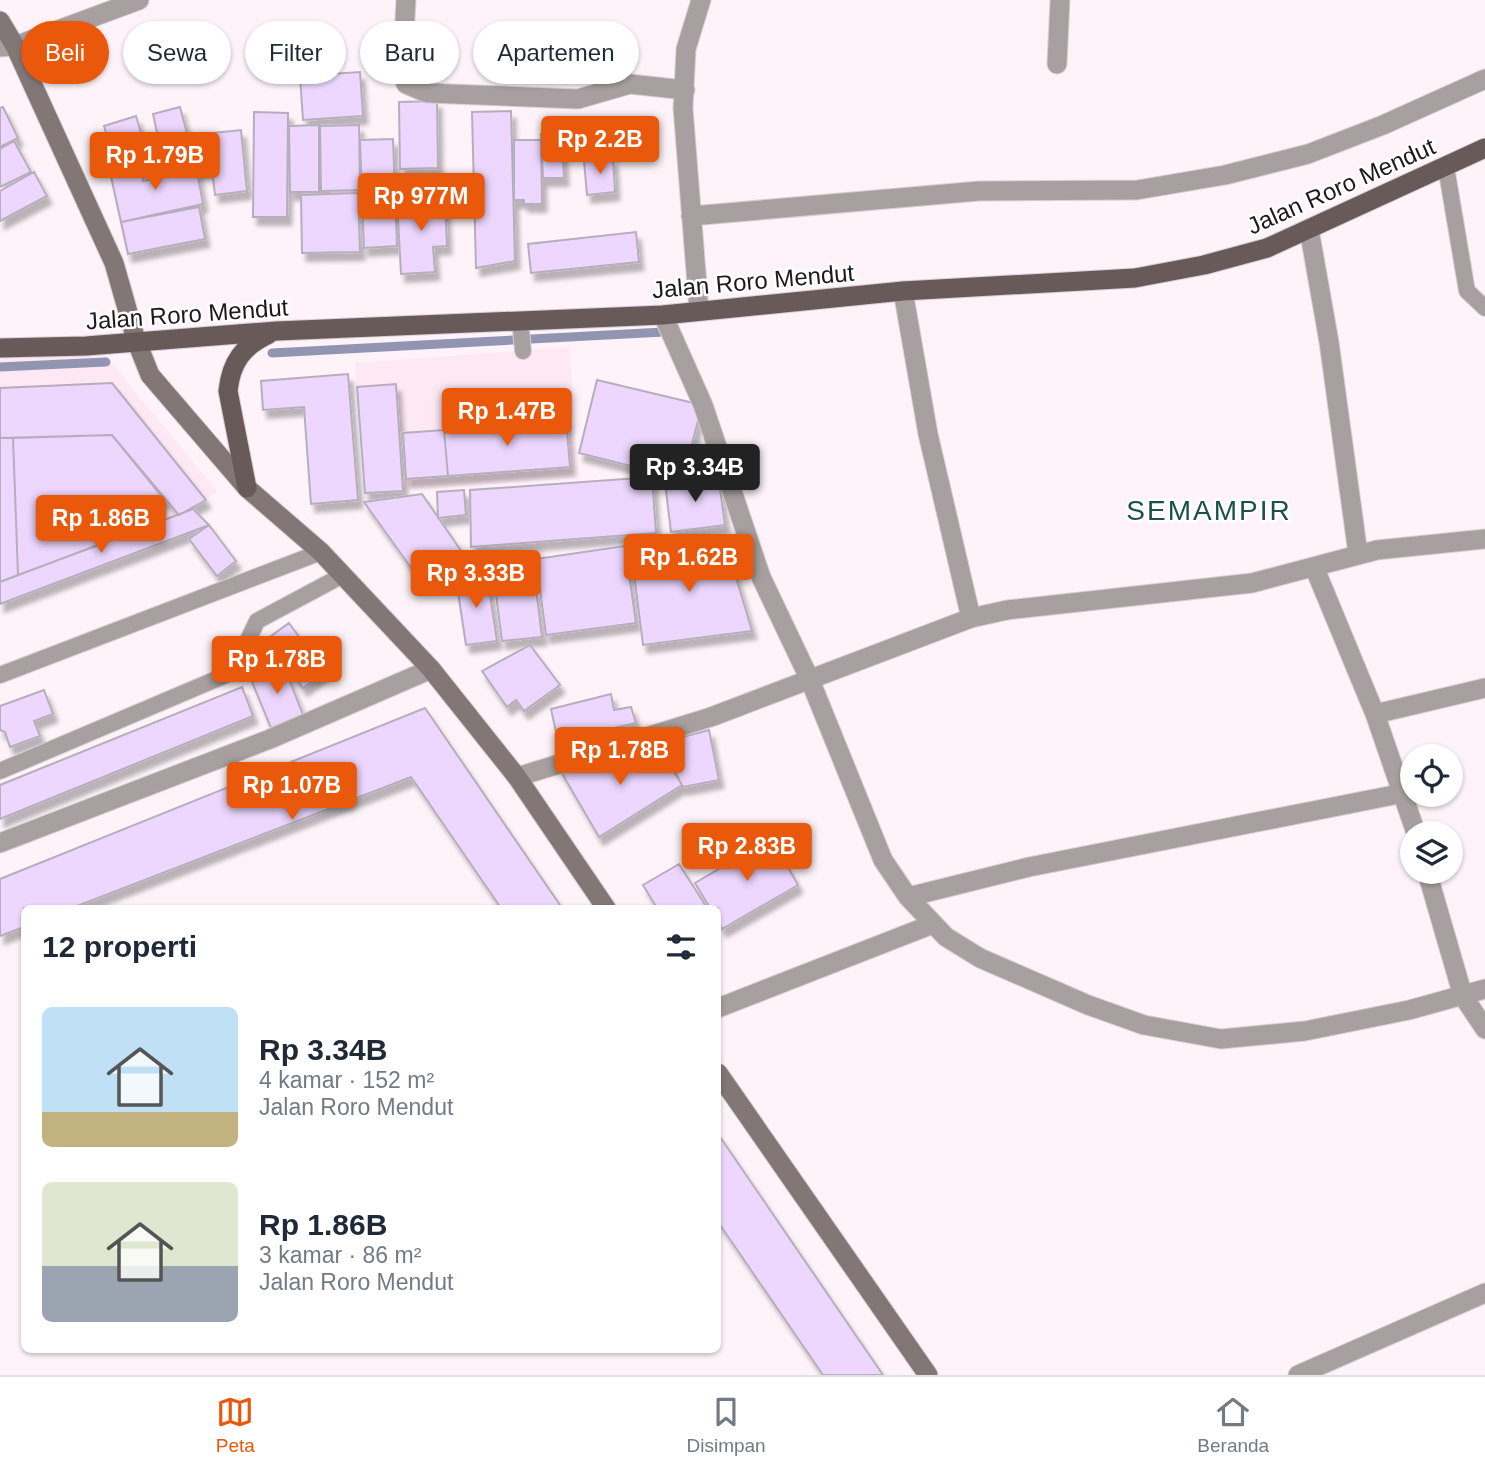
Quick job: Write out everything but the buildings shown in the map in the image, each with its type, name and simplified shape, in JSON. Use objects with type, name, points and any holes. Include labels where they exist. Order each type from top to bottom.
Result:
[{"type":"main road","points":[[0,22],[8,47],[114,263],[136,341],[150,375],[247,488],[321,552],[431,669],[517,777],[604,905]]},
{"type":"main road","name":"Jalan Roro Mendut","points":[[0,348],[277,331],[521,326],[903,291],[1135,278],[1204,265],[1267,248],[1485,148]]},
{"type":"main road","points":[[247,488],[228,391],[230,375],[237,357],[252,342],[277,331]]},
{"type":"main road","points":[[721,1077],[928,1375]]},
{"type":"street","points":[[8,47],[139,0]]},
{"type":"street","points":[[406,0],[402,74],[406,84],[427,93],[578,99],[630,84],[685,90]]},
{"type":"street","points":[[699,310],[683,108],[686,49],[701,0]]},
{"type":"street","points":[[1057,64],[1060,0]]},
{"type":"street","points":[[691,222],[979,191],[1137,190],[1225,175],[1308,154],[1383,125],[1485,79]]},
{"type":"street","points":[[1309,229],[1329,342],[1358,554]]},
{"type":"street","points":[[903,291],[928,434],[971,618]]},
{"type":"street","points":[[663,315],[702,405],[761,577],[810,680],[883,860],[908,897],[946,937],[980,958],[1088,1005],[1189,1036],[1221,1039],[1305,1031],[1485,989]]},
{"type":"street","points":[[517,777],[712,717],[971,618],[1007,610],[1252,583],[1315,569],[1358,554],[1485,539]]},
{"type":"street","points":[[1315,569],[1400,782]]},
{"type":"street","points":[[0,843],[270,739],[431,669]]},
{"type":"street","points":[[1375,714],[1485,688]]},
{"type":"street","points":[[908,897],[1042,864],[1400,794]]},
{"type":"street","points":[[1430,884],[1463,996],[1485,1029]]},
{"type":"street","points":[[721,1007],[933,924]]},
{"type":"street","points":[[1298,1375],[1485,1293]]},
{"type":"lane","points":[[1447,167],[1467,291],[1485,308]]},
{"type":"lane","points":[[521,326],[523,351]]},
{"type":"lane","points":[[0,675],[321,552]]},
{"type":"lane","points":[[0,771],[233,671],[257,621],[343,575]]},
{"type":"shaded area","points":[[569,347],[579,478],[365,493],[355,363]]},
{"type":"shaded area","points":[[104,354],[217,491],[193,509],[0,582],[0,359]]},
{"type":"waterway","points":[[272,353],[664,332]]},
{"type":"waterway","points":[[0,367],[106,362]]},
{"type":"district","name":"SEMAMPIR","points":[[1209,510]]}]
